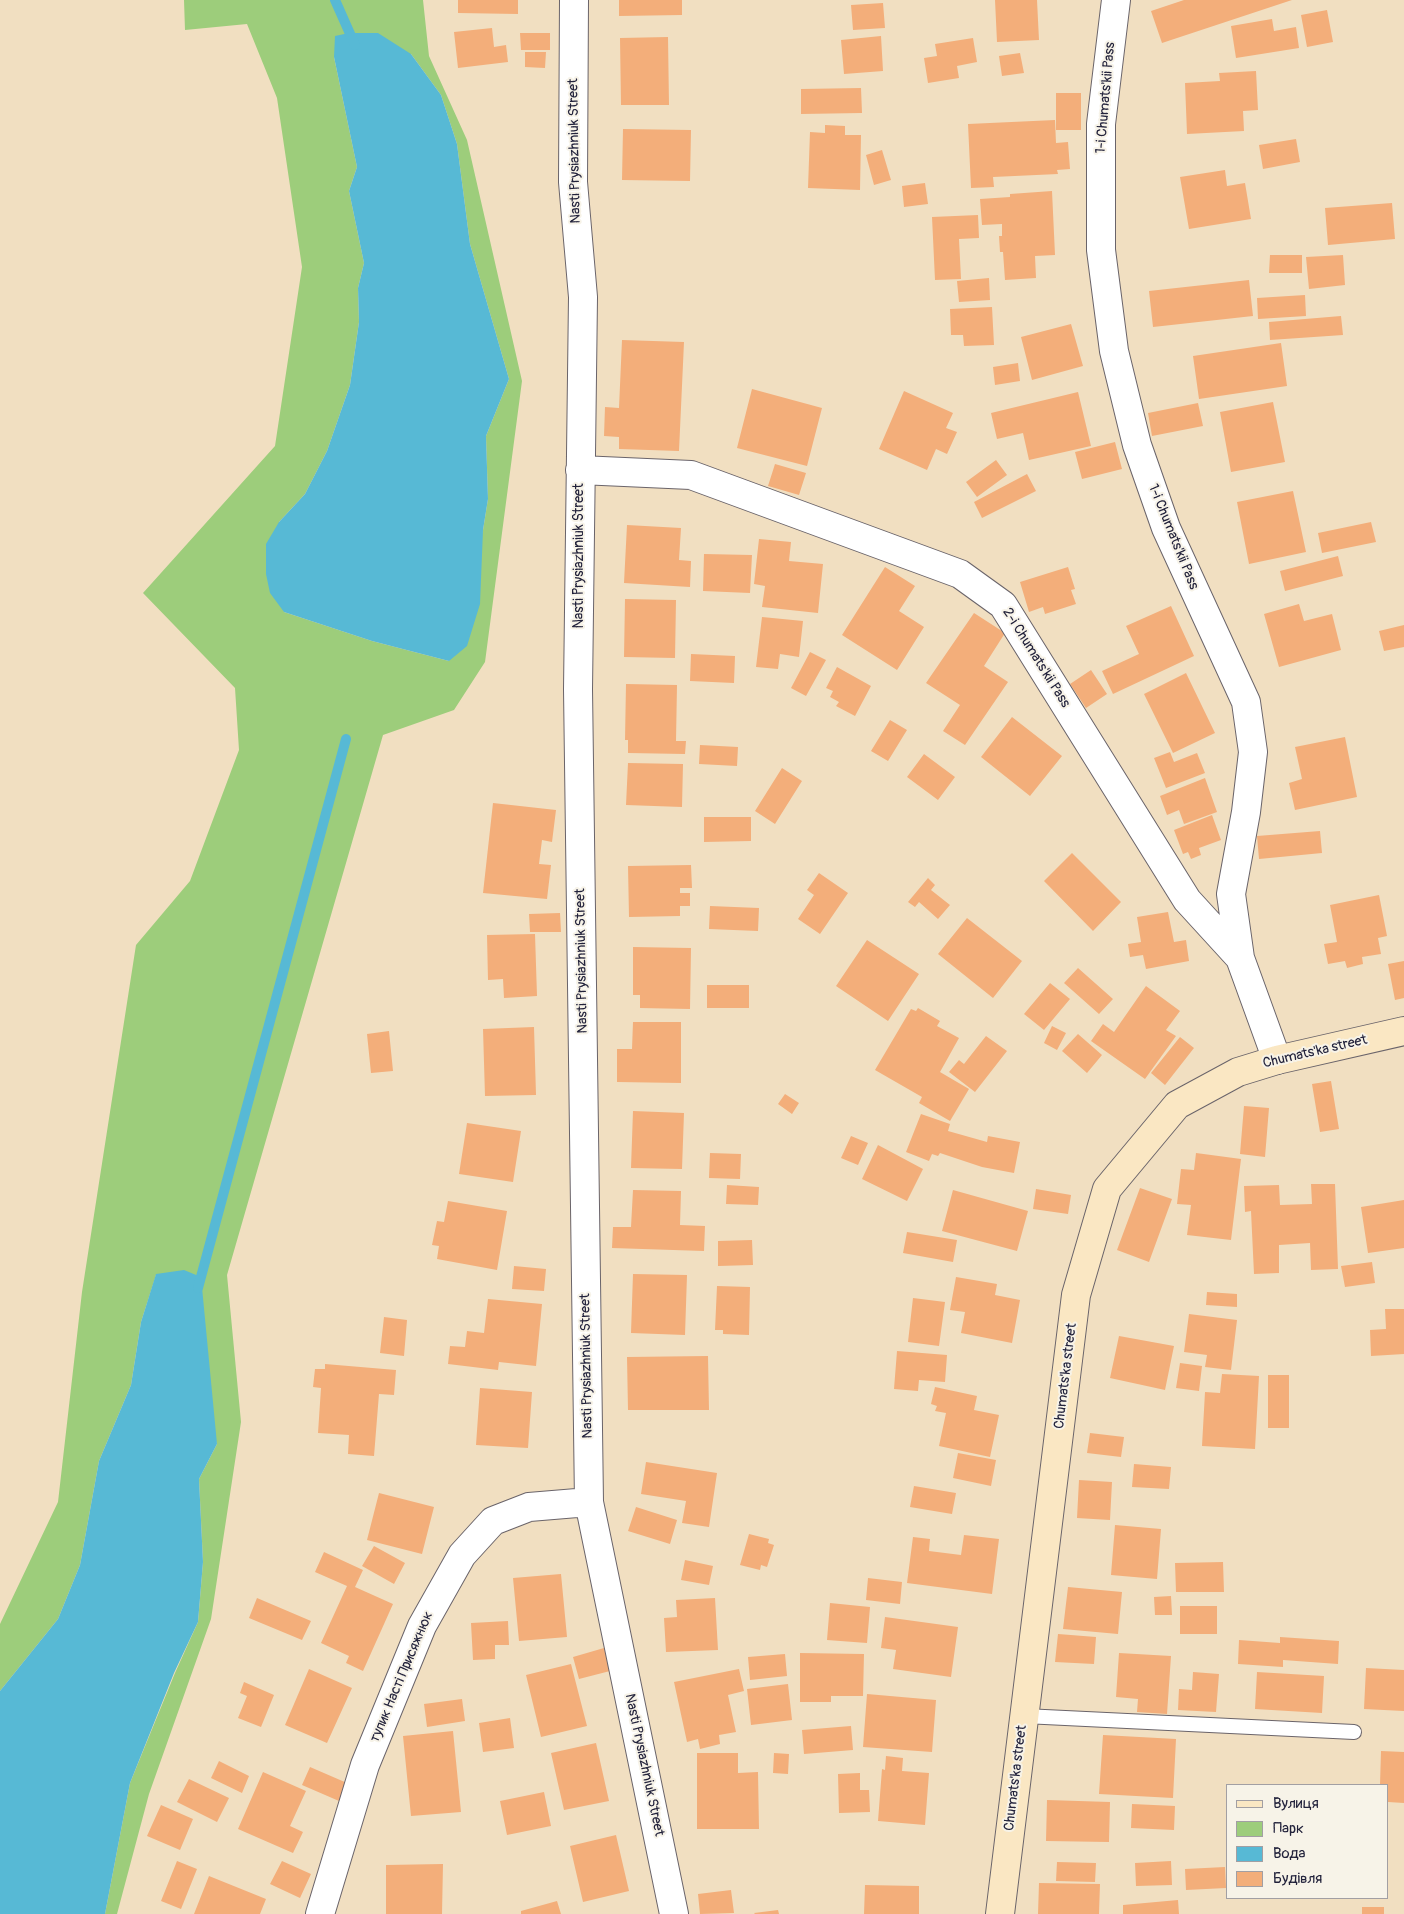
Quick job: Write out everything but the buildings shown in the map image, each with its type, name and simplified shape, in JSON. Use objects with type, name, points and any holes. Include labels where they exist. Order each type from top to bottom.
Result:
[{"type":"street","name":"Nasti Prysiazhniuk Street","points":[[574,0],[573,182],[583,297],[578,689],[589,1502],[674,1914]]},
{"type":"street","name":"1-i Chumats'kii Pass","points":[[1116,0],[1101,124],[1100,250],[1114,351],[1137,445],[1166,528],[1246,702],[1253,752],[1246,812],[1230,894],[1240,958],[1277,1060]]},
{"type":"street","name":"2-i Chumats'kii Pass","points":[[580,470],[691,475],[960,574],[1003,605],[1187,900],[1240,958]]},
{"type":"street","name":"Chumats'ka street","points":[[1000,1914],[1076,1294],[1108,1189],[1178,1105],[1238,1072],[1277,1060],[1404,1031]]},
{"type":"street","name":"тупик Насті Присяжнюк","points":[[320,1914],[365,1765],[422,1626],[462,1555],[493,1521],[529,1507],[589,1502]]},
{"type":"lane","points":[[1024,1716],[1354,1732]]},
{"type":"green space","points":[[184,0],[423,0],[429,56],[467,140],[522,381],[485,662],[454,710],[383,735],[227,1275],[241,1422],[211,1619],[149,1794],[117,1914],[105,1914],[130,1783],[198,1622],[203,1562],[199,1479],[217,1444],[156,1275],[141,1322],[131,1385],[99,1461],[80,1565],[58,1619],[0,1691],[0,1624],[58,1502],[82,1292],[136,945],[190,881],[239,750],[235,688],[143,593],[275,446],[302,267],[277,98],[247,24],[185,30]],"holes":[[[411,54],[441,95],[457,144],[470,244],[509,379],[486,436],[488,499],[483,530],[449,661],[372,641],[284,612],[279,522],[305,494],[327,451],[350,385],[359,322],[358,288],[364,263],[349,191],[357,167],[334,57]]]},
{"type":"water","points":[[349,33],[378,33],[411,54],[441,95],[457,144],[470,244],[509,379],[486,436],[488,499],[483,530],[480,604],[467,646],[449,661],[372,641],[284,612],[270,593],[266,574],[266,544],[279,522],[305,494],[327,451],[350,385],[359,322],[358,288],[364,263],[349,191],[357,167],[334,57],[335,36]]},
{"type":"water","points":[[184,1270],[201,1277],[217,1444],[199,1479],[203,1562],[198,1622],[174,1673],[130,1783],[105,1914],[0,1914],[0,1691],[58,1619],[80,1565],[99,1461],[131,1385],[141,1322],[156,1274]]},
{"type":"waterway","points":[[335,0],[355,45]]},
{"type":"waterway","points":[[198,1288],[346,739]]}]
